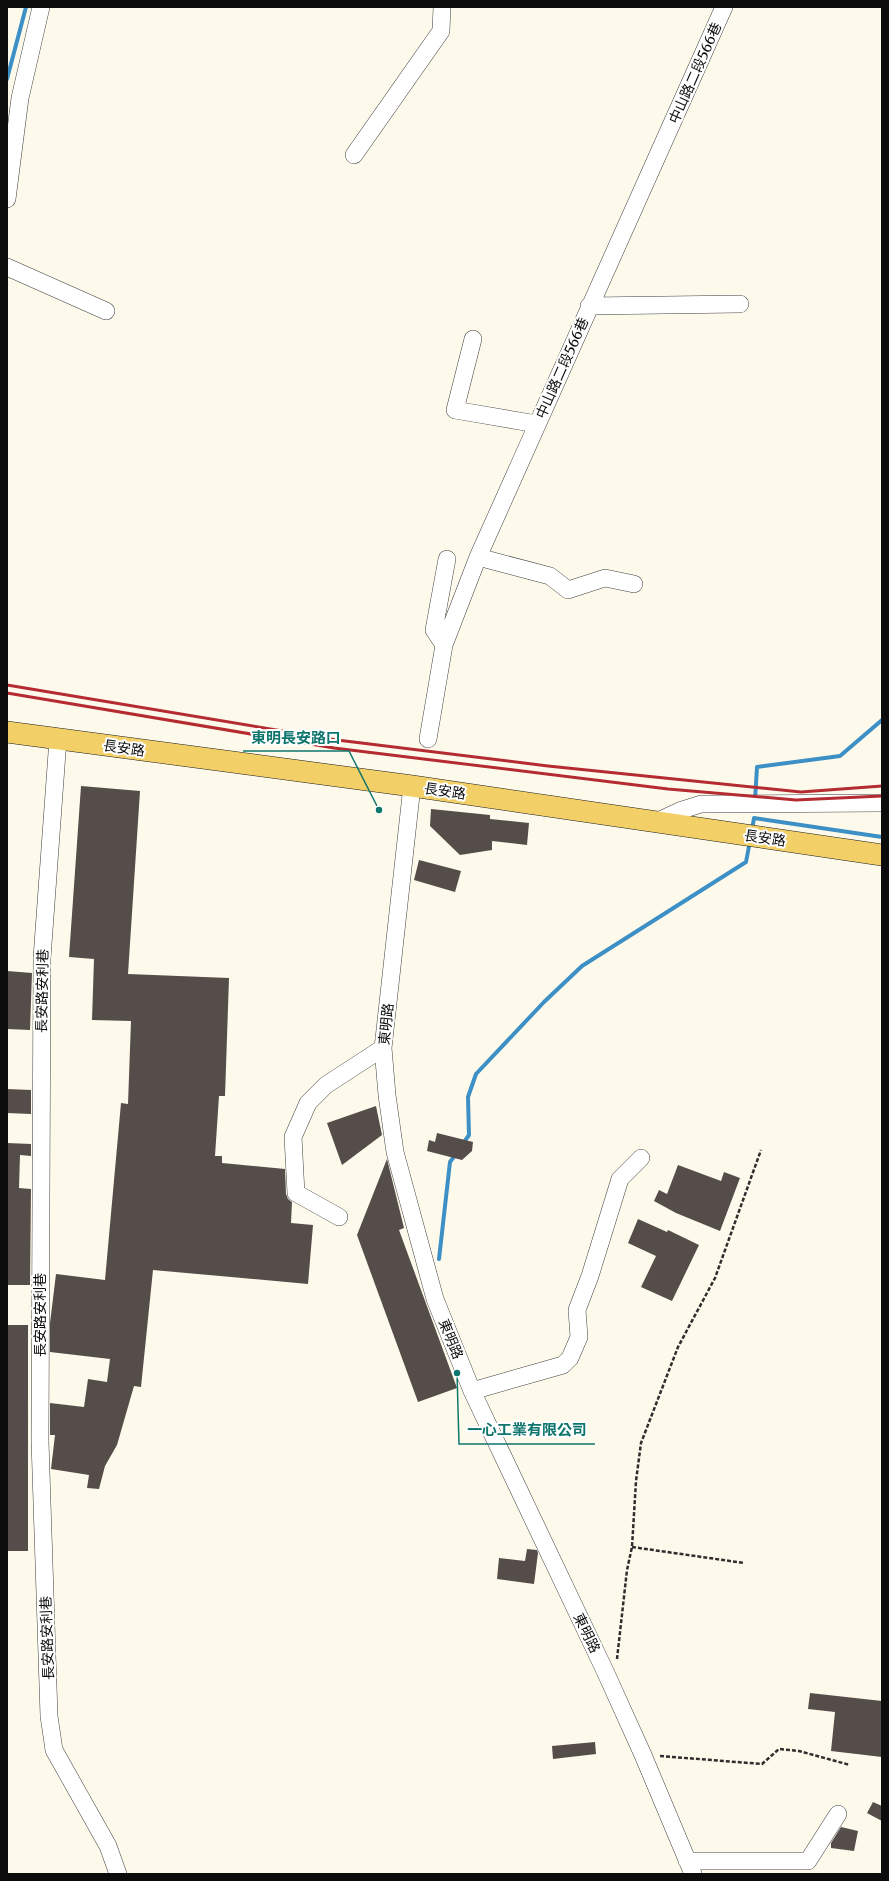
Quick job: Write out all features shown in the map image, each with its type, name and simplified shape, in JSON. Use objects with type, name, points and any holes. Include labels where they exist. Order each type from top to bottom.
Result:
[{"type":"main road","name":"長安路","points":[[8,731],[412,786],[882,855]]},
{"type":"street","points":[[7,199],[20,98],[41,7]]},
{"type":"street","points":[[354,155],[441,31],[442,7]]},
{"type":"street","name":"中山路二段566巷","points":[[428,739],[444,645],[478,557],[724,7]]},
{"type":"street","points":[[7,267],[106,311]]},
{"type":"street","points":[[590,306],[740,304]]},
{"type":"street","points":[[473,339],[455,410],[537,424]]},
{"type":"street","points":[[478,557],[550,576],[568,590],[605,578],[634,584]]},
{"type":"street","points":[[444,645],[434,630],[447,559]]},
{"type":"street","name":"長安路安利巷","points":[[58,739],[42,958],[40,1441],[49,1716],[54,1750],[108,1846],[118,1874]]},
{"type":"street","name":"東明路","points":[[412,786],[383,1048],[387,1095],[395,1152],[435,1299],[472,1391],[606,1671],[690,1867]]},
{"type":"street","points":[[656,822],[682,810],[701,804],[882,803]]},
{"type":"street","points":[[339,1217],[296,1193],[293,1137],[308,1103],[326,1085],[383,1048]]},
{"type":"street","points":[[472,1391],[563,1364],[570,1358],[579,1336],[577,1310],[590,1276],[620,1179],[641,1158]]},
{"type":"street","points":[[690,1867],[808,1861],[838,1814]]},
{"type":"path","points":[[606,1671],[617,1660],[627,1570],[632,1547],[636,1481],[641,1443],[678,1347],[715,1278],[761,1150]]},
{"type":"path","points":[[632,1547],[744,1563]]},
{"type":"path","points":[[643,1755],[762,1764],[779,1749],[799,1752],[850,1765]]},
{"type":"building","points":[[81,786],[140,791],[128,974],[229,978],[225,1096],[219,1096],[215,1156],[222,1156],[222,1163],[285,1169],[286,1194],[288,1199],[292,1202],[291,1223],[313,1225],[308,1284],[153,1270],[141,1387],[134,1386],[117,1445],[105,1466],[99,1489],[87,1488],[89,1475],[51,1469],[55,1435],[50,1435],[50,1403],[84,1407],[88,1379],[107,1382],[110,1359],[50,1352],[50,1323],[56,1274],[105,1280],[121,1103],[128,1104],[131,1021],[92,1020],[94,959],[69,957]]},
{"type":"building","points":[[431,809],[490,815],[490,819],[529,823],[527,845],[492,841],[492,850],[460,855],[430,826]]},
{"type":"building","points":[[419,860],[461,871],[455,892],[414,880]]},
{"type":"building","points":[[7,971],[32,973],[30,1030],[7,1029]]},
{"type":"building","points":[[7,1089],[31,1090],[31,1114],[7,1113]]},
{"type":"building","points":[[376,1106],[382,1135],[342,1165],[327,1123]]},
{"type":"building","points":[[437,1133],[473,1142],[472,1151],[462,1160],[427,1151],[429,1140],[435,1142]]},
{"type":"building","points":[[7,1143],[31,1144],[31,1156],[20,1155],[19,1188],[31,1189],[30,1285],[7,1285]]},
{"type":"building","points":[[387,1159],[404,1228],[399,1230],[457,1388],[418,1402],[357,1235]]},
{"type":"building","points":[[678,1165],[721,1181],[724,1172],[740,1178],[720,1231],[676,1213],[654,1201],[659,1190],[667,1194]]},
{"type":"building","points":[[638,1219],[667,1232],[668,1230],[699,1245],[672,1301],[641,1287],[656,1256],[628,1243]]},
{"type":"building","points":[[7,1325],[28,1325],[28,1551],[7,1551]]},
{"type":"building","points":[[527,1549],[537,1550],[538,1553],[534,1584],[497,1579],[499,1558],[525,1561]]},
{"type":"building","points":[[810,1693],[882,1701],[882,1757],[831,1751],[835,1712],[808,1709]]},
{"type":"building","points":[[595,1742],[596,1754],[553,1759],[552,1746]]},
{"type":"building","points":[[873,1802],[882,1806],[882,1821],[867,1813]]},
{"type":"building","points":[[841,1827],[858,1831],[854,1851],[831,1848],[831,1843]]},
{"type":"waterway","points":[[7,79],[26,7]]},
{"type":"waterway","points":[[755,800],[757,767],[840,756],[882,720]]},
{"type":"waterway","points":[[752,830],[754,818],[882,837]]},
{"type":"waterway","points":[[462,1145],[469,1135],[468,1097],[476,1074],[544,1002],[582,966],[746,862],[750,841]]},
{"type":"waterway","points":[[439,1259],[450,1162],[456,1154]]},
{"type":"railway","points":[[7,685],[337,740],[548,766],[801,792],[882,786]]},
{"type":"railway","points":[[7,693],[334,748],[668,789],[796,800],[882,796]]},
{"type":"place","name":"東明長安路口","points":[[379,810]]},
{"type":"place","name":"一心工業有限公司","points":[[457,1373]]}]
